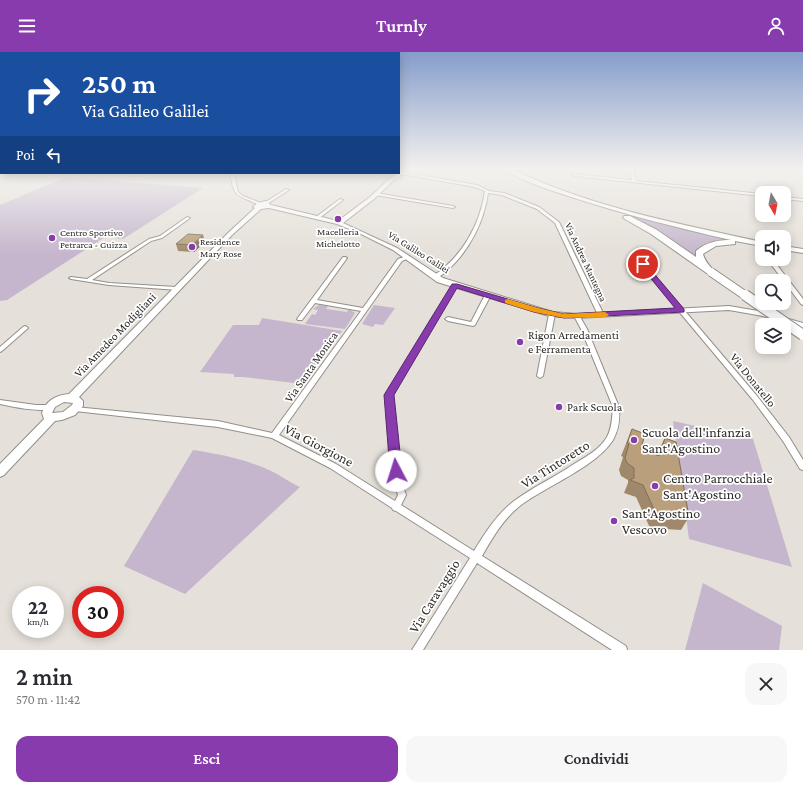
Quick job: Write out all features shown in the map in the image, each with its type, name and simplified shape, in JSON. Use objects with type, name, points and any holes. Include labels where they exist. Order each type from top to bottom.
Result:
[{"type":"highway","points":[[575,198],[634,221],[654,232],[803,335]]},
{"type":"highway","points":[[583,198],[627,212],[680,226],[755,242]]},
{"type":"highway","points":[[589,198],[632,211],[755,238]]},
{"type":"highway","points":[[711,272],[700,259],[699,253],[706,246],[718,242],[755,243]]},
{"type":"highway","points":[[791,246],[802,249]]},
{"type":"highway","points":[[791,248],[802,249]]},
{"type":"street","name":"Via Galileo Galilei","points":[[245,198],[264,205],[339,224],[387,245],[435,277],[455,285],[552,314],[577,316],[717,308],[739,309],[803,326]]},
{"type":"street","points":[[264,205],[275,198]]},
{"type":"street","points":[[339,224],[371,198]]},
{"type":"street","points":[[399,198],[453,207]]},
{"type":"street","points":[[435,277],[450,266],[475,232],[485,198]]},
{"type":"street","name":"Via Andrea Mantegna","points":[[513,198],[538,208],[557,222],[601,315]]},
{"type":"street","points":[[791,199],[803,200]]},
{"type":"street","points":[[317,218],[341,200]]},
{"type":"street","name":"Via Amedeo Modigliani","points":[[1,469],[51,412],[59,400],[72,398],[230,234],[264,205]]},
{"type":"street","points":[[88,280],[150,240],[161,237],[188,218]]},
{"type":"street","name":"Via Santa Monica","points":[[274,436],[400,260],[407,257]]},
{"type":"street","points":[[300,319],[345,258]]},
{"type":"street","points":[[643,264],[681,310]]},
{"type":"street","points":[[775,266],[803,303]]},
{"type":"street","name":"Via Amedeo Modigliani","points":[[71,278],[108,284],[176,289]]},
{"type":"street","points":[[396,507],[402,495],[397,481],[389,395],[455,285]]},
{"type":"street","points":[[448,319],[473,324],[488,295]]},
{"type":"street","points":[[313,301],[364,310]]},
{"type":"street","name":"Via Donatello","points":[[681,310],[755,398],[786,439],[803,467]]},
{"type":"street","points":[[540,376],[552,314]]},
{"type":"street","name":"Via Tintoretto","points":[[476,557],[488,537],[510,510],[518,503],[592,458],[607,444],[614,429],[617,418],[616,406],[584,329],[577,316]]},
{"type":"street","points":[[0,350],[24,328]]},
{"type":"street","points":[[0,402],[36,407],[64,416],[75,409],[78,402],[72,398]]},
{"type":"street","name":"Via Giorgione","points":[[75,409],[218,424],[274,436],[333,466],[622,650]]},
{"type":"street","name":"Via Caravaggio","points":[[417,650],[476,557]]},
{"type":"shaded area","name":"Centro Sportivo Petrarca - Guizza","points":[[17,198],[187,198],[123,239],[105,237],[7,300],[0,301],[0,205]]},
{"type":"shaded area","points":[[632,216],[737,241],[717,242],[702,245],[699,253],[710,271],[628,217]]},
{"type":"shaded area","points":[[319,305],[328,306],[326,309],[347,312],[349,309],[355,313],[345,329],[305,324],[312,314],[315,315],[318,310],[313,309]]},
{"type":"shaded area","points":[[374,305],[395,308],[383,325],[375,324],[373,327],[362,324]]},
{"type":"shaded area","points":[[262,318],[342,331],[303,384],[234,377],[234,374],[200,372],[233,325],[259,325]]},
{"type":"shaded area","points":[[673,421],[753,439],[792,567],[689,539]]},
{"type":"shaded area","points":[[193,450],[222,455],[260,466],[300,487],[185,594],[124,566]]},
{"type":"shaded area","points":[[703,583],[782,626],[779,650],[685,650]]},
{"type":"building","points":[[188,234],[203,235],[192,245],[176,244]]},
{"type":"building","name":"Centro Parrocchiale Sant'Agostino","points":[[632,429],[645,434],[641,449],[659,456],[665,438],[676,442],[689,517],[657,516],[643,485],[630,480],[634,478],[634,468],[627,463],[625,458],[629,444],[627,443]]},
{"type":"slow traffic","points":[[508,301],[537,311],[564,316],[605,315]]},
{"type":"place","name":"Macelleria Michelotto","points":[[338,219]]},
{"type":"place","name":"Centro Sportivo Petrarca - Guizza","points":[[52,238]]},
{"type":"place","name":"Residence Mary Rose","points":[[192,247]]},
{"type":"place","name":"Rigon Arredamenti e Ferramenta","points":[[520,342]]},
{"type":"place","name":"Park Scuola","points":[[559,407]]},
{"type":"place","name":"Scuola dell'infanzia Sant'Agostino","points":[[634,440]]},
{"type":"place","name":"Centro Parrocchiale Sant'Agostino","points":[[655,486]]},
{"type":"place","name":"Sant'Agostino Vescovo","points":[[614,521]]},
{"type":"route","points":[[396,471],[389,395],[455,285],[537,311],[564,316],[648,313],[681,310],[643,264]]}]
